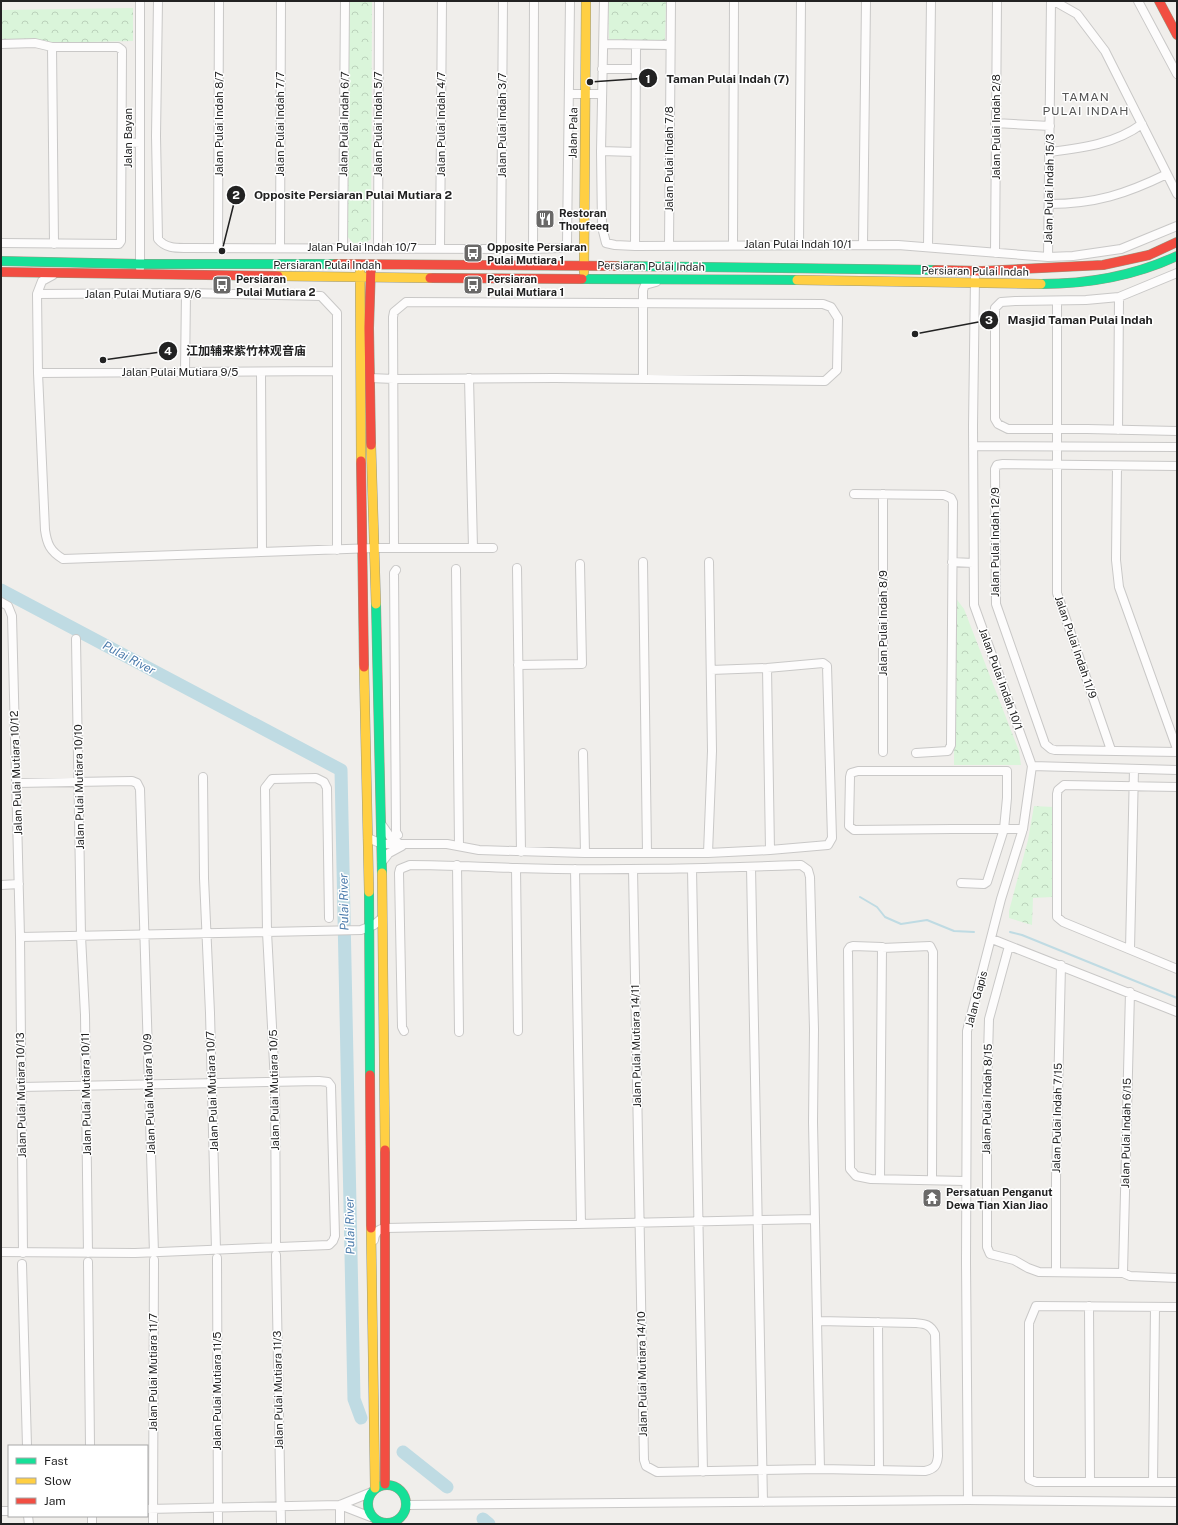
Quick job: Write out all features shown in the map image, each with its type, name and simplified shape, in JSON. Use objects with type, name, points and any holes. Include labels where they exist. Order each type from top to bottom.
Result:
[{"type":"street","name":"Jalan Bayan","points":[[140,1],[140,275]]},
{"type":"street","name":"Jalan Pulai Indah 10/7","points":[[158,1],[156,136],[158,239],[162,244],[172,247],[561,248],[567,243],[569,94]]},
{"type":"street","name":"Jalan Pulai Indah 8/7","points":[[218,247],[219,1]]},
{"type":"street","name":"Jalan Pulai Indah 7/7","points":[[280,247],[281,1]]},
{"type":"street","name":"Jalan Pulai Indah 6/7","points":[[343,248],[345,1]]},
{"type":"street","name":"Jalan Pulai Indah 5/7","points":[[378,1],[378,247]]},
{"type":"street","name":"Jalan Pulai Indah 4/7","points":[[440,248],[442,1]]},
{"type":"street","name":"Jalan Pulai Indah 3/7","points":[[501,249],[503,1]]},
{"type":"street","points":[[533,249],[534,1]]},
{"type":"street","points":[[570,1],[569,94],[602,94]]},
{"type":"street","name":"Jalan Pala","points":[[584,277],[586,1]]},
{"type":"street","points":[[604,1],[601,151],[635,152]]},
{"type":"street","name":"Jalan Pulai Indah 7/8","points":[[668,245],[671,1]]},
{"type":"street","points":[[733,244],[734,1]]},
{"type":"street","points":[[799,245],[801,1]]},
{"type":"street","points":[[863,244],[866,1]]},
{"type":"street","points":[[928,246],[931,1]]},
{"type":"street","name":"Jalan Pulai Indah 2/8","points":[[995,253],[997,1]]},
{"type":"street","name":"Jalan Pulai Indah 15/3","points":[[1048,257],[1051,1]]},
{"type":"street","points":[[1054,1],[1077,14],[1105,51],[1177,194]]},
{"type":"street","points":[[1138,1],[1177,74]]},
{"type":"street","points":[[1158,1],[1177,35]]},
{"type":"street","points":[[1,44],[35,43],[52,47],[118,47],[122,50],[121,241],[118,245],[1,243]]},
{"type":"street","points":[[604,44],[670,45]]},
{"type":"street","points":[[635,246],[636,45]]},
{"type":"street","points":[[52,47],[54,244]]},
{"type":"street","points":[[602,69],[636,69]]},
{"type":"street","points":[[995,123],[1050,126]]},
{"type":"street","points":[[1050,152],[1088,147],[1114,140],[1142,124]]},
{"type":"street","points":[[122,142],[140,143]]},
{"type":"street","name":"Jalan Pulai Indah 10/1","points":[[601,151],[602,227],[606,243],[615,245],[863,244],[928,246],[1048,257],[1073,256],[1121,249],[1177,226]]},
{"type":"street","points":[[1049,204],[1075,204],[1105,199],[1142,186],[1167,174]]},
{"type":"street","points":[[543,265],[576,259],[584,220]]},
{"type":"street","points":[[584,220],[592,256],[595,260],[626,266]]},
{"type":"street","name":"Persiaran Pulai Indah","points":[[1,261],[140,264],[584,265],[975,271],[1104,265],[1149,255],[1177,242]]},
{"type":"street","name":"Persiaran Pulai Indah","points":[[1,272],[334,277],[584,277],[1062,284],[1088,282],[1135,272],[1177,256]]},
{"type":"street","points":[[360,265],[361,277],[366,293],[370,378],[382,824],[386,1228],[385,1484]]},
{"type":"street","points":[[371,265],[366,293],[361,549],[368,838],[365,929],[374,1490],[368,1503],[368,1511],[372,1517]]},
{"type":"street","name":"Jalan Pulai Indah 10/1","points":[[975,271],[973,446],[974,605],[1032,766]]},
{"type":"street","points":[[58,273],[44,278],[40,284],[37,294],[38,373],[45,530],[48,545],[54,554],[63,559],[375,548],[493,548]]},
{"type":"street","points":[[1177,273],[1119,297],[1086,300],[1001,302],[996,308],[996,419],[998,424],[1008,430],[1056,429],[1177,431]]},
{"type":"street","points":[[334,277],[366,293]]},
{"type":"street","points":[[366,293],[386,277]]},
{"type":"street","points":[[643,379],[642,303],[644,288],[648,283],[682,279]]},
{"type":"street","points":[[185,372],[186,293]]},
{"type":"street","name":"Jalan Pulai Mutiara 9/6","points":[[37,294],[186,293],[320,296],[337,313],[337,371]]},
{"type":"street","points":[[1118,430],[1119,297]]},
{"type":"street","name":"Jalan Pulai Indah 11/9","points":[[1057,301],[1057,593],[1112,750]]},
{"type":"street","points":[[370,378],[394,378],[469,378],[643,379],[825,381],[837,370],[838,318],[831,307],[822,304],[406,302],[394,314],[394,378],[394,548]]},
{"type":"street","points":[[337,371],[337,550]]},
{"type":"street","name":"Jalan Pulai Mutiara 9/5","points":[[38,373],[337,371]]},
{"type":"street","points":[[261,372],[262,552]]},
{"type":"street","points":[[469,378],[473,548]]},
{"type":"street","points":[[973,446],[1177,447]]},
{"type":"street","points":[[1056,464],[1177,466]]},
{"type":"street","name":"Jalan Pulai Indah 12/9","points":[[1056,464],[996,465],[996,604],[1045,744],[1051,749],[1055,750],[1112,750]]},
{"type":"street","points":[[1117,466],[1116,560],[1119,587],[1177,748]]},
{"type":"street","points":[[854,494],[944,495],[951,498],[953,507],[950,748],[943,753],[916,753]]},
{"type":"street","name":"Jalan Pulai Indah 8/9","points":[[883,494],[883,752]]},
{"type":"street","points":[[643,562],[647,853]]},
{"type":"street","points":[[708,853],[712,751],[709,562]]},
{"type":"street","points":[[952,562],[973,563]]},
{"type":"street","points":[[518,665],[582,664],[580,564]]},
{"type":"street","points":[[517,568],[521,852]]},
{"type":"street","points":[[456,569],[459,846]]},
{"type":"street","points":[[396,570],[394,573],[396,832],[398,835]]},
{"type":"street","name":"Jalan Pulai Mutiara 10/12","points":[[1,602],[11,610],[12,616],[20,937]]},
{"type":"street","name":"Jalan Pulai Mutiara 10/10","points":[[76,639],[82,936]]},
{"type":"street","points":[[368,838],[382,844],[447,844],[479,850],[585,853],[708,853],[824,847],[828,845],[832,838],[832,830],[827,666],[823,663],[767,668],[711,670]]},
{"type":"street","points":[[767,668],[770,850]]},
{"type":"street","points":[[1112,750],[1177,752]]},
{"type":"street","points":[[583,753],[585,853]]},
{"type":"street","points":[[1032,766],[1177,770]]},
{"type":"street","name":"Jalan Gapis","points":[[968,1500],[966,1262],[967,1031],[992,939],[1001,899],[1023,829],[1032,766]]},
{"type":"street","points":[[1130,949],[1134,769]]},
{"type":"street","points":[[961,883],[987,883],[1004,829],[1008,774],[1007,770],[858,771],[851,773],[849,826],[854,830],[1004,829],[1023,829]]},
{"type":"street","name":"Jalan Pulai Mutiara 10/7","points":[[203,777],[205,933],[212,1084],[216,1254]]},
{"type":"street","name":"Jalan Pulai Mutiara 10/5","points":[[276,1251],[275,1083],[267,932],[265,788],[272,779],[316,778],[324,782],[327,788],[329,918]]},
{"type":"street","name":"Jalan Pulai Mutiara 10/9","points":[[78,782],[132,781],[137,783],[140,789],[154,1256]]},
{"type":"street","points":[[16,783],[78,782]]},
{"type":"street","points":[[1177,787],[1064,785],[1058,790],[1057,794],[1057,917],[1063,922],[1177,969]]},
{"type":"street","points":[[382,824],[391,838],[402,845]]},
{"type":"street","points":[[382,862],[389,853],[402,845]]},
{"type":"street","points":[[404,1031],[402,1027],[400,868],[410,865],[575,869],[692,869],[801,866],[808,870],[810,877],[814,1029],[813,1122],[820,1469]]},
{"type":"street","points":[[457,865],[459,1032]]},
{"type":"street","points":[[751,867],[761,1471],[763,1502]]},
{"type":"street","points":[[516,868],[518,1031]]},
{"type":"street","points":[[575,869],[581,1224]]},
{"type":"street","name":"Jalan Pulai Mutiara 14/11","points":[[633,869],[639,1223]]},
{"type":"street","points":[[692,869],[703,1472]]},
{"type":"street","points":[[1,884],[19,884]]},
{"type":"street","points":[[20,937],[365,929],[382,918]]},
{"type":"street","name":"Jalan Pulai Mutiara 10/11","points":[[82,936],[87,1086],[88,1253]]},
{"type":"street","name":"Jalan Pulai Mutiara 10/13","points":[[20,937],[23,1252]]},
{"type":"street","points":[[992,939],[1009,946],[1026,950],[1177,1012]]},
{"type":"street","points":[[932,1180],[933,952],[930,946],[882,948],[850,947],[848,950],[850,1169],[856,1176],[880,1180],[966,1181]]},
{"type":"street","name":"Jalan Pulai Indah 8/15","points":[[1009,946],[989,1019],[986,1182],[987,1247],[990,1254],[1020,1262],[1034,1271],[1056,1271]]},
{"type":"street","points":[[880,1180],[882,948]]},
{"type":"street","name":"Jalan Pulai Indah 7/15","points":[[1056,1271],[1056,1171],[1061,965]]},
{"type":"street","name":"Jalan Pulai Indah 6/15","points":[[1123,1273],[1130,992]]},
{"type":"street","points":[[1,1252],[88,1253],[154,1256],[216,1254],[276,1251],[329,1245],[334,1241],[335,1236],[331,1086],[328,1082],[21,1087]]},
{"type":"street","points":[[371,1256],[375,1233],[378,1230],[386,1228],[815,1219]]},
{"type":"street","name":"Jalan Pulai Mutiara 14/10","points":[[639,1223],[644,1460],[646,1466],[657,1472],[820,1469],[931,1470],[937,1464],[938,1456],[935,1334],[929,1324],[878,1322]]},
{"type":"street","name":"Jalan Pulai Mutiara 11/3","points":[[276,1251],[281,1524]]},
{"type":"street","name":"Jalan Pulai Mutiara 11/5","points":[[216,1254],[218,1524]]},
{"type":"street","name":"Jalan Pulai Mutiara 11/7","points":[[153,1524],[150,1509],[154,1256]]},
{"type":"street","points":[[88,1262],[90,1445]]},
{"type":"street","points":[[22,1264],[27,1445]]},
{"type":"street","points":[[1056,1271],[1123,1273],[1130,1276],[1177,1278]]},
{"type":"street","points":[[1177,1307],[1036,1306],[1033,1310],[1029,1323],[1029,1449],[1031,1481],[1177,1482]]},
{"type":"street","points":[[1089,1306],[1090,1482]]},
{"type":"street","points":[[1153,1482],[1155,1307]]},
{"type":"street","points":[[818,1321],[878,1322],[880,1470]]},
{"type":"street","points":[[150,1509],[280,1505],[340,1505],[384,1523],[396,1521],[401,1518],[406,1505],[403,1493],[399,1489],[385,1484],[340,1505]]},
{"type":"street","points":[[406,1505],[968,1500],[1177,1502]]},
{"type":"street","points":[[340,1505],[340,1524]]},
{"type":"green space","points":[[349,1],[372,1],[371,239],[367,242],[353,243],[347,236]]},
{"type":"green space","points":[[608,1],[666,1],[665,41],[611,41],[609,39]]},
{"type":"green space","points":[[133,8],[133,41],[1,44],[1,10]]},
{"type":"green space","points":[[955,597],[964,609],[1019,751],[1021,765],[954,765]]},
{"type":"green space","points":[[1034,806],[1053,807],[1052,897],[1033,898],[1032,925],[1009,918],[1009,911],[1028,840]]},
{"type":"waterway","name":"Pulai River","points":[[1,590],[341,770],[354,1399],[361,1418]]},
{"type":"waterway","points":[[860,897],[877,907],[885,917],[901,924],[927,920],[954,931],[974,932]]},
{"type":"waterway","points":[[1010,932],[1022,935],[1177,998]]},
{"type":"waterway","name":"Pulai River","points":[[403,1452],[447,1487]]},
{"type":"waterway","name":"Pulai River","points":[[483,1519],[489,1524]]},
{"type":"traffic: fast","points":[[1041,284],[1059,284],[1110,278],[1144,269],[1177,256]]},
{"type":"traffic: fast","points":[[1,261],[140,264],[335,264]]},
{"type":"traffic: fast","points":[[618,266],[935,270]]},
{"type":"traffic: fast","points":[[582,279],[797,280]]},
{"type":"traffic: fast","points":[[376,604],[382,873]]},
{"type":"traffic: fast","points":[[369,892],[370,1075]]},
{"type":"traffic: fast","points":[[383,1485],[391,1485],[401,1490],[405,1497],[406,1504],[405,1511],[401,1518],[391,1523],[383,1523],[373,1518],[371,1515],[368,1508],[368,1500],[373,1490],[376,1488],[383,1485]]},
{"type":"traffic: slow","points":[[584,272],[586,1]]},
{"type":"traffic: slow","points":[[360,265],[361,461]]},
{"type":"traffic: slow","points":[[278,276],[430,278]]},
{"type":"traffic: slow","points":[[797,280],[1041,284]]},
{"type":"traffic: slow","points":[[371,445],[376,604]]},
{"type":"traffic: slow","points":[[364,667],[369,892]]},
{"type":"traffic: slow","points":[[382,873],[385,1150]]},
{"type":"traffic: slow","points":[[371,1228],[375,1488]]},
{"type":"traffic: jam","points":[[1159,1],[1177,35]]},
{"type":"traffic: jam","points":[[935,270],[982,271],[1103,265],[1149,255],[1177,242]]},
{"type":"traffic: jam","points":[[335,264],[618,266]]},
{"type":"traffic: jam","points":[[371,265],[369,328],[371,445]]},
{"type":"traffic: jam","points":[[1,272],[278,276]]},
{"type":"traffic: jam","points":[[430,278],[582,279]]},
{"type":"traffic: jam","points":[[361,461],[364,667]]},
{"type":"traffic: jam","points":[[370,1075],[371,1228]]},
{"type":"traffic: jam","points":[[385,1150],[385,1484]]},
{"type":"place","name":"Taman Pulai Indah (7)","points":[[590,82]]},
{"type":"place","name":"Restoran Thoufeeq","points":[[545,219]]},
{"type":"place","name":"Opposite Persiaran Pulai Mutiara 2","points":[[222,251]]},
{"type":"place","name":"Opposite Persiaran Pulai Mutiara 1","points":[[473,253]]},
{"type":"place","name":"Persiaran Pulai Mutiara 2","points":[[222,285]]},
{"type":"place","name":"Persiaran Pulai Mutiara 1","points":[[473,285]]},
{"type":"place","name":"Masjid Taman Pulai Indah","points":[[915,334]]},
{"type":"place","name":"江加辅来紫竹林观音庙","points":[[103,360]]},
{"type":"place","name":"Persatuan Penganut Dewa Tian Xian Jiao","points":[[932,1198]]},
{"type":"district","name":"TAMAN PULAI INDAH","points":[[1086,104]]}]
